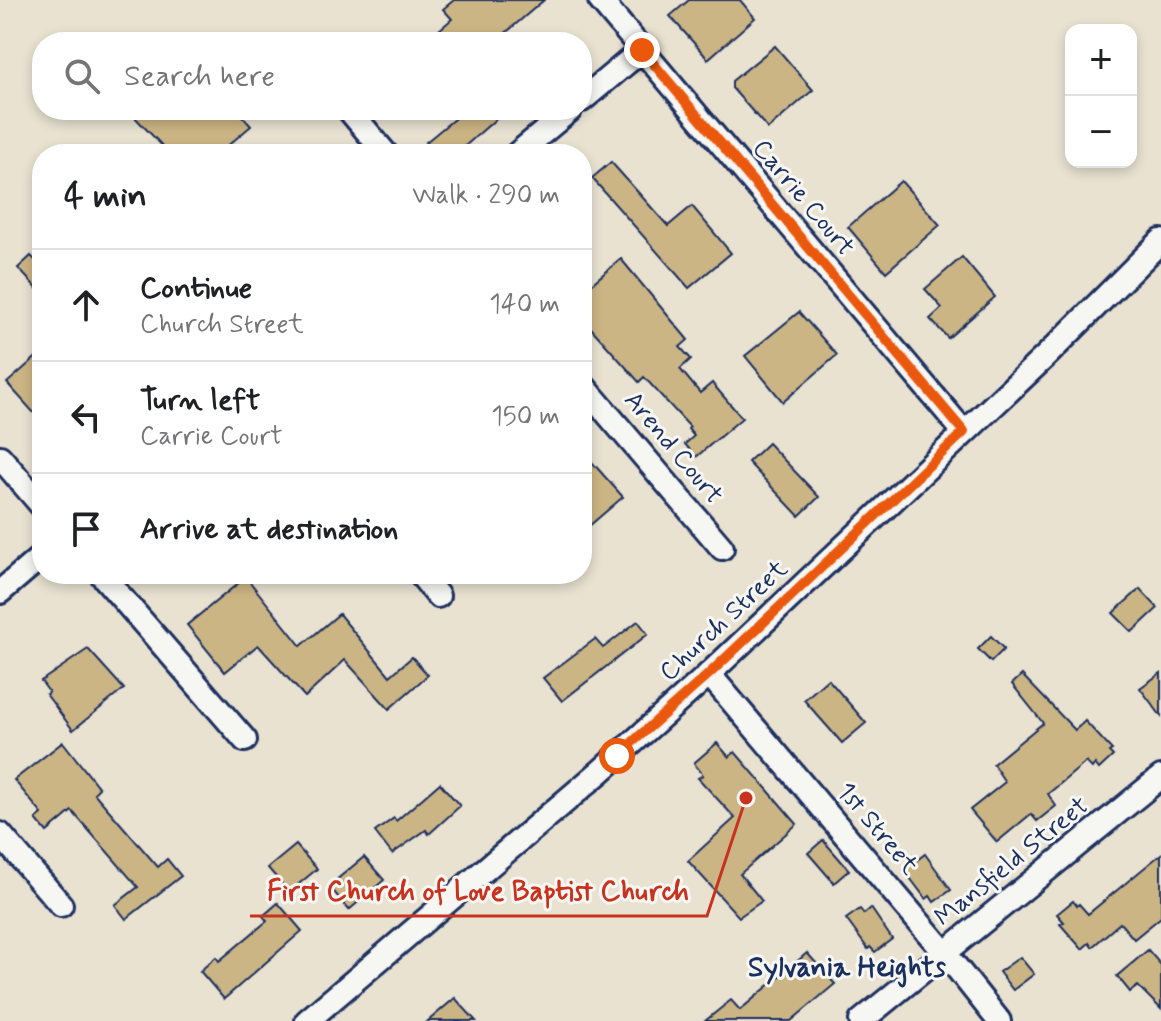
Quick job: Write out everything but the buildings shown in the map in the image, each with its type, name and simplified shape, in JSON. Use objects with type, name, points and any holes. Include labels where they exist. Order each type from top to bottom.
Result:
[{"type":"street","name":"Carrie Court","points":[[600,0],[964,432]]},
{"type":"street","points":[[592,92],[642,50]]},
{"type":"street","points":[[357,120],[378,144]]},
{"type":"street","points":[[529,144],[558,120]]},
{"type":"street","name":"Church Street","points":[[307,1021],[709,674],[1048,354],[1161,241]]},
{"type":"street","name":"Arend Court","points":[[592,396],[722,548]]},
{"type":"street","points":[[0,457],[32,494]]},
{"type":"street","points":[[0,592],[32,565]]},
{"type":"street","points":[[110,584],[245,740]]},
{"type":"street","points":[[428,584],[438,596]]},
{"type":"street","name":"1st Street","points":[[709,674],[999,1021]]},
{"type":"street","name":"Mansfield Street","points":[[861,1021],[1161,777]]},
{"type":"street","points":[[0,834],[61,905]]},
{"type":"place","name":"First Church of Love Baptist Church","points":[[746,798]]},
{"type":"district","name":"Sylvania Heights","points":[[847,968]]},
{"type":"route","points":[[617,756],[709,674],[964,432],[642,50]]}]
